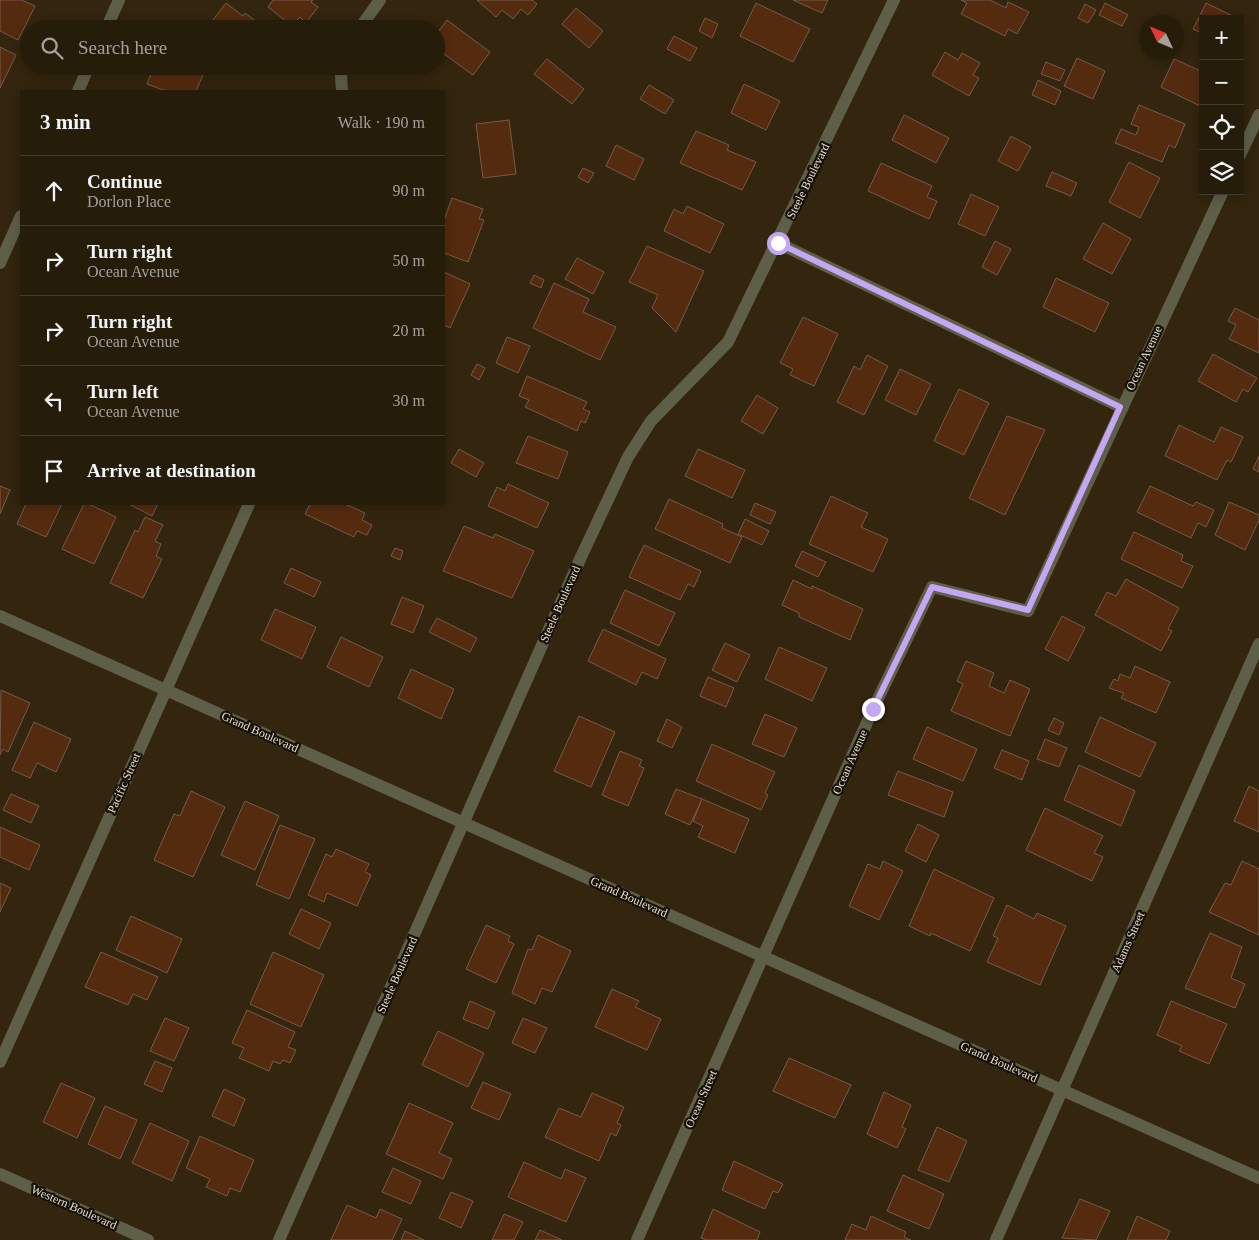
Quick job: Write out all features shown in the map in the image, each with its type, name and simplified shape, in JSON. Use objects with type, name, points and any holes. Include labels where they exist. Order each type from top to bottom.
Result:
[{"type":"street","points":[[110,20],[119,0]]},
{"type":"street","points":[[366,20],[380,0]]},
{"type":"street","name":"Steele Boulevard","points":[[279,1240],[465,823],[580,557],[628,457],[651,421],[728,342],[778,243],[894,0]]},
{"type":"street","points":[[78,90],[85,75]]},
{"type":"street","points":[[341,75],[342,90]]},
{"type":"street","points":[[1242,150],[1259,116]]},
{"type":"street","name":"Ocean Avenue","points":[[764,958],[873,709],[932,587],[1028,610],[1120,407],[1221,195]]},
{"type":"street","points":[[0,263],[20,218]]},
{"type":"street","points":[[778,243],[1120,407]]},
{"type":"street","name":"Pacific Street","points":[[0,1062],[249,505]]},
{"type":"street","name":"Grand Boulevard","points":[[0,616],[1259,1178]]},
{"type":"street","name":"Adams Street","points":[[996,1240],[1259,644]]},
{"type":"street","name":"Ocean Street","points":[[637,1240],[764,958]]},
{"type":"street","name":"Western Boulevard","points":[[0,1174],[148,1240]]},
{"type":"building","points":[[0,0],[22,0],[35,6],[28,20],[20,20],[20,36],[18,40],[0,31]]},
{"type":"building","points":[[273,0],[313,0],[311,2],[318,7],[308,20],[303,20],[300,17],[297,20],[284,20],[268,7]]},
{"type":"building","points":[[477,0],[532,0],[537,4],[528,15],[521,9],[513,19],[502,10],[496,17]]},
{"type":"building","points":[[793,0],[828,0],[822,13]]},
{"type":"building","points":[[961,0],[990,0],[1006,8],[1008,2],[1029,12],[1017,34],[1008,29],[1005,36],[961,14],[967,3]]},
{"type":"building","points":[[226,3],[243,16],[245,13],[254,20],[213,20]]},
{"type":"building","points":[[756,3],[810,29],[793,62],[740,36]]},
{"type":"building","points":[[1105,3],[1128,15],[1122,26],[1099,15]]},
{"type":"building","points":[[1206,3],[1231,15],[1200,15]]},
{"type":"building","points":[[1085,4],[1096,10],[1088,23],[1078,18]]},
{"type":"building","points":[[576,8],[603,31],[589,48],[562,24]]},
{"type":"building","points":[[1199,17],[1199,32],[1193,29]]},
{"type":"building","points":[[705,18],[718,24],[712,38],[699,31]]},
{"type":"building","points":[[447,20],[490,52],[473,75],[445,55],[445,23]]},
{"type":"building","points":[[674,36],[697,48],[690,61],[667,49]]},
{"type":"building","points":[[0,47],[16,55],[0,88]]},
{"type":"building","points":[[945,52],[958,60],[962,53],[980,63],[973,75],[979,78],[969,96],[932,75]]},
{"type":"building","points":[[1077,58],[1105,71],[1093,99],[1064,86]]},
{"type":"building","points":[[547,59],[584,89],[572,104],[534,74]]},
{"type":"building","points":[[1174,60],[1199,70],[1199,106],[1161,87]]},
{"type":"building","points":[[1046,62],[1065,70],[1060,81],[1041,74]]},
{"type":"building","points":[[150,75],[203,75],[196,90],[163,90],[147,84]]},
{"type":"building","points":[[1038,80],[1061,91],[1055,105],[1032,95]]},
{"type":"building","points":[[744,84],[780,101],[766,130],[731,113]]},
{"type":"building","points":[[649,85],[674,100],[665,114],[640,99]]},
{"type":"building","points":[[1139,105],[1185,124],[1175,148],[1169,145],[1162,162],[1115,143],[1121,129],[1136,135],[1139,127],[1131,124]]},
{"type":"building","points":[[904,115],[949,138],[936,163],[892,140]]},
{"type":"building","points":[[509,120],[516,174],[483,178],[476,124]]},
{"type":"building","points":[[696,131],[729,145],[727,150],[756,162],[742,190],[680,163]]},
{"type":"building","points":[[1011,136],[1031,147],[1018,171],[998,161]]},
{"type":"building","points":[[616,145],[644,159],[634,180],[606,166]]},
{"type":"building","points":[[1129,162],[1160,178],[1140,218],[1109,202]]},
{"type":"building","points":[[881,163],[932,186],[927,197],[937,201],[929,219],[868,191]]},
{"type":"building","points":[[583,168],[594,173],[588,183],[578,177]]},
{"type":"building","points":[[1052,172],[1077,183],[1071,196],[1046,186]]},
{"type":"building","points":[[971,194],[999,207],[985,236],[958,224]]},
{"type":"building","points":[[452,198],[483,209],[479,219],[484,220],[468,262],[445,253],[445,217]]},
{"type":"building","points":[[687,206],[724,224],[710,253],[664,231],[674,209],[683,214]]},
{"type":"building","points":[[1103,223],[1131,239],[1112,274],[1083,259]]},
{"type":"building","points":[[995,241],[1011,249],[997,275],[982,267]]},
{"type":"building","points":[[647,246],[704,271],[676,332],[652,308],[658,295],[629,282]]},
{"type":"building","points":[[577,258],[604,272],[593,294],[565,279]]},
{"type":"building","points":[[445,272],[470,284],[450,328],[445,326]]},
{"type":"building","points":[[534,275],[544,280],[541,288],[530,283]]},
{"type":"building","points":[[1056,278],[1109,303],[1095,332],[1043,307]]},
{"type":"building","points":[[554,283],[589,299],[583,312],[616,327],[600,360],[533,328]]},
{"type":"building","points":[[1235,308],[1259,320],[1259,353],[1229,339],[1236,325],[1228,321]]},
{"type":"building","points":[[803,317],[838,334],[814,386],[790,375],[793,369],[780,363]]},
{"type":"building","points":[[507,337],[530,346],[518,373],[496,363]]},
{"type":"building","points":[[1213,354],[1257,378],[1248,392],[1243,389],[1236,402],[1198,381]]},
{"type":"building","points":[[867,355],[888,366],[864,415],[837,402],[854,366],[860,370]]},
{"type":"building","points":[[477,364],[485,368],[479,380],[471,375]]},
{"type":"building","points":[[900,369],[931,384],[916,415],[885,400]]},
{"type":"building","points":[[527,376],[587,402],[583,409],[590,412],[585,423],[581,421],[577,431],[525,407],[529,400],[519,396]]},
{"type":"building","points":[[959,389],[989,403],[964,455],[934,441]]},
{"type":"building","points":[[757,395],[778,408],[763,434],[741,421]]},
{"type":"building","points":[[1007,416],[1045,430],[1005,515],[969,498]]},
{"type":"building","points":[[1179,425],[1214,442],[1221,427],[1243,437],[1231,462],[1227,460],[1217,480],[1165,456]]},
{"type":"building","points":[[528,436],[568,452],[558,479],[516,463]]},
{"type":"building","points":[[459,449],[484,463],[476,477],[451,463]]},
{"type":"building","points":[[698,449],[745,470],[732,498],[685,476]]},
{"type":"building","points":[[1259,456],[1259,472],[1253,469]]},
{"type":"building","points":[[508,484],[549,503],[537,528],[488,506],[497,487],[505,491]]},
{"type":"building","points":[[0,486],[10,490],[0,514]]},
{"type":"building","points":[[1150,486],[1193,506],[1196,502],[1214,510],[1206,527],[1198,523],[1191,538],[1137,512]]},
{"type":"building","points":[[831,496],[868,513],[861,527],[888,539],[873,572],[809,544]]},
{"type":"building","points":[[669,499],[723,524],[722,528],[742,537],[730,563],[655,529]]},
{"type":"building","points":[[1229,502],[1259,515],[1259,520],[1245,550],[1215,535]]},
{"type":"building","points":[[755,503],[776,512],[770,524],[750,515]]},
{"type":"building","points":[[26,505],[62,505],[46,537],[17,524]]},
{"type":"building","points":[[84,505],[91,505],[116,517],[94,564],[62,549]]},
{"type":"building","points":[[131,505],[158,505],[152,516]]},
{"type":"building","points":[[310,505],[347,505],[365,513],[362,520],[372,525],[367,535],[357,531],[354,537],[305,514]]},
{"type":"building","points":[[145,517],[163,525],[155,541],[161,544],[156,556],[162,559],[143,598],[110,583],[135,530],[138,532]]},
{"type":"building","points":[[745,519],[769,531],[762,545],[738,534]]},
{"type":"building","points":[[464,526],[493,538],[495,534],[534,551],[512,598],[443,571]]},
{"type":"building","points":[[1134,532],[1183,555],[1181,561],[1193,566],[1182,588],[1121,559]]},
{"type":"building","points":[[644,545],[701,571],[694,587],[688,584],[680,600],[629,577]]},
{"type":"building","points":[[395,548],[403,551],[400,560],[391,556]]},
{"type":"building","points":[[802,551],[826,562],[818,577],[795,566]]},
{"type":"building","points":[[291,568],[321,582],[314,597],[284,583]]},
{"type":"building","points":[[1126,579],[1179,608],[1168,629],[1172,631],[1161,651],[1095,615],[1107,592],[1116,596]]},
{"type":"building","points":[[793,580],[812,589],[812,586],[863,609],[850,640],[799,617],[799,613],[782,605]]},
{"type":"building","points":[[625,590],[675,613],[659,646],[610,623]]},
{"type":"building","points":[[402,597],[424,606],[413,633],[391,624]]},
{"type":"building","points":[[275,609],[316,627],[302,659],[261,640]]},
{"type":"building","points":[[1062,616],[1085,628],[1068,661],[1045,649]]},
{"type":"building","points":[[437,618],[477,638],[470,652],[429,632]]},
{"type":"building","points":[[603,629],[666,659],[657,679],[642,672],[636,685],[588,661]]},
{"type":"building","points":[[341,637],[383,657],[369,687],[327,667]]},
{"type":"building","points":[[725,643],[750,655],[737,682],[712,670]]},
{"type":"building","points":[[779,647],[827,668],[812,701],[765,679]]},
{"type":"building","points":[[966,661],[994,673],[989,686],[1004,693],[1010,680],[1030,689],[1010,736],[951,711],[963,684],[957,681]]},
{"type":"building","points":[[1135,666],[1170,682],[1156,713],[1121,698],[1124,693],[1109,688],[1114,679],[1118,681],[1120,674],[1130,678]]},
{"type":"building","points":[[411,669],[454,689],[441,719],[398,698]]},
{"type":"building","points":[[708,677],[734,688],[726,707],[700,696]]},
{"type":"building","points":[[1,690],[30,703],[8,752],[3,749],[0,755]]},
{"type":"building","points":[[765,714],[797,728],[784,757],[752,744]]},
{"type":"building","points":[[579,716],[615,732],[591,787],[554,771]]},
{"type":"building","points":[[1100,717],[1156,743],[1140,777],[1085,752]]},
{"type":"building","points":[[1054,718],[1064,723],[1059,735],[1048,730]]},
{"type":"building","points":[[667,719],[682,727],[672,748],[657,741]]},
{"type":"building","points":[[34,722],[71,739],[56,772],[37,763],[30,778],[12,770]]},
{"type":"building","points":[[927,727],[977,749],[963,781],[913,759]]},
{"type":"building","points":[[1045,739],[1067,748],[1059,767],[1037,759]]},
{"type":"building","points":[[712,744],[775,772],[765,793],[768,795],[761,810],[696,781]]},
{"type":"building","points":[[1002,750],[1029,761],[1022,780],[994,768]]},
{"type":"building","points":[[620,751],[642,760],[639,766],[644,768],[628,806],[602,795]]},
{"type":"building","points":[[1079,765],[1135,791],[1121,826],[1064,800]]},
{"type":"building","points":[[898,771],[953,792],[944,817],[888,795]]},
{"type":"building","points":[[1249,786],[1259,791],[1259,832],[1234,821]]},
{"type":"building","points":[[676,789],[702,799],[690,825],[665,814]]},
{"type":"building","points":[[191,791],[225,807],[193,877],[154,860],[174,814],[180,816]]},
{"type":"building","points":[[11,794],[39,806],[31,823],[3,810]]},
{"type":"building","points":[[702,799],[749,819],[735,853],[698,837],[703,826],[693,821]]},
{"type":"building","points":[[245,801],[279,816],[255,870],[221,855]]},
{"type":"building","points":[[1045,808],[1103,836],[1094,853],[1103,857],[1092,881],[1026,850]]},
{"type":"building","points":[[918,824],[939,835],[926,862],[905,851]]},
{"type":"building","points":[[280,825],[315,839],[289,899],[256,885]]},
{"type":"building","points":[[0,827],[40,845],[29,870],[0,857]]},
{"type":"building","points":[[336,849],[369,864],[365,872],[371,875],[357,906],[327,893],[324,902],[308,895],[326,854],[332,857]]},
{"type":"building","points":[[883,861],[903,871],[879,920],[849,906],[868,864],[880,869]]},
{"type":"building","points":[[1242,861],[1259,869],[1259,935],[1209,912],[1225,883],[1231,885]]},
{"type":"building","points":[[934,869],[994,898],[970,951],[931,933],[930,936],[909,926]]},
{"type":"building","points":[[0,883],[11,888],[0,912]]},
{"type":"building","points":[[1007,905],[1034,919],[1037,913],[1066,926],[1040,985],[987,962],[998,938],[993,936]]},
{"type":"building","points":[[301,909],[331,923],[319,949],[289,934]]},
{"type":"building","points":[[131,916],[182,939],[167,973],[116,950]]},
{"type":"building","points":[[486,925],[510,936],[508,941],[514,944],[496,983],[466,969]]},
{"type":"building","points":[[1210,933],[1242,947],[1231,978],[1245,984],[1235,1008],[1185,988]]},
{"type":"building","points":[[538,935],[571,951],[552,992],[542,988],[535,1004],[512,993],[528,949],[532,950]]},
{"type":"building","points":[[101,952],[158,977],[147,1000],[133,994],[128,1005],[85,987]]},
{"type":"building","points":[[273,952],[324,975],[301,1027],[250,1004]]},
{"type":"building","points":[[612,989],[639,1001],[635,1007],[661,1019],[647,1050],[595,1027]]},
{"type":"building","points":[[470,1001],[495,1012],[488,1029],[463,1019]]},
{"type":"building","points":[[1171,1001],[1227,1024],[1209,1064],[1179,1051],[1182,1046],[1157,1035]]},
{"type":"building","points":[[247,1010],[295,1032],[288,1047],[296,1050],[290,1063],[283,1060],[280,1064],[273,1061],[269,1071],[239,1058],[244,1048],[232,1043]]},
{"type":"building","points":[[165,1018],[189,1028],[174,1061],[150,1051]]},
{"type":"building","points":[[523,1018],[547,1028],[535,1053],[512,1043]]},
{"type":"building","points":[[438,1031],[484,1053],[468,1087],[422,1065]]},
{"type":"building","points":[[789,1058],[851,1085],[835,1118],[773,1091]]},
{"type":"building","points":[[155,1061],[172,1068],[162,1092],[144,1084]]},
{"type":"building","points":[[483,1082],[511,1094],[499,1120],[471,1108]]},
{"type":"building","points":[[61,1083],[95,1098],[77,1138],[43,1122]]},
{"type":"building","points":[[224,1089],[245,1099],[234,1126],[212,1116]]},
{"type":"building","points":[[884,1092],[911,1105],[902,1127],[906,1129],[897,1148],[867,1134]]},
{"type":"building","points":[[592,1093],[624,1107],[617,1123],[621,1125],[616,1136],[611,1133],[599,1161],[545,1137],[559,1108],[581,1117]]},
{"type":"building","points":[[409,1103],[453,1123],[439,1153],[452,1159],[443,1179],[386,1154]]},
{"type":"building","points":[[105,1106],[137,1120],[120,1159],[88,1144]]},
{"type":"building","points":[[150,1123],[189,1141],[172,1181],[132,1163]]},
{"type":"building","points":[[937,1127],[967,1141],[949,1182],[918,1170]]},
{"type":"building","points":[[200,1136],[254,1160],[240,1192],[230,1188],[227,1196],[206,1187],[210,1179],[186,1168]]},
{"type":"building","points":[[734,1161],[783,1184],[778,1193],[773,1191],[765,1209],[722,1190]]},
{"type":"building","points":[[524,1162],[561,1179],[565,1169],[586,1178],[566,1222],[508,1197]]},
{"type":"building","points":[[393,1168],[421,1181],[411,1204],[382,1192]]},
{"type":"building","points":[[903,1175],[944,1194],[929,1229],[887,1211]]},
{"type":"building","points":[[451,1192],[473,1201],[461,1228],[439,1218]]},
{"type":"building","points":[[1080,1199],[1110,1211],[1096,1240],[1062,1238]]},
{"type":"building","points":[[347,1205],[376,1218],[380,1209],[402,1219],[392,1240],[331,1240]]},
{"type":"building","points":[[713,1209],[760,1232],[757,1240],[707,1240],[701,1238]]},
{"type":"building","points":[[504,1214],[523,1222],[514,1240],[492,1240]]},
{"type":"building","points":[[871,1216],[906,1232],[904,1237],[911,1240],[845,1240],[852,1224],[866,1230]]},
{"type":"building","points":[[1137,1216],[1170,1231],[1166,1240],[1127,1240]]},
{"type":"building","points":[[540,1230],[562,1240],[535,1240]]},
{"type":"building","points":[[405,1231],[424,1240],[401,1240]]},
{"type":"route","points":[[778,243],[1120,407],[1028,610],[932,587],[873,709]]}]
